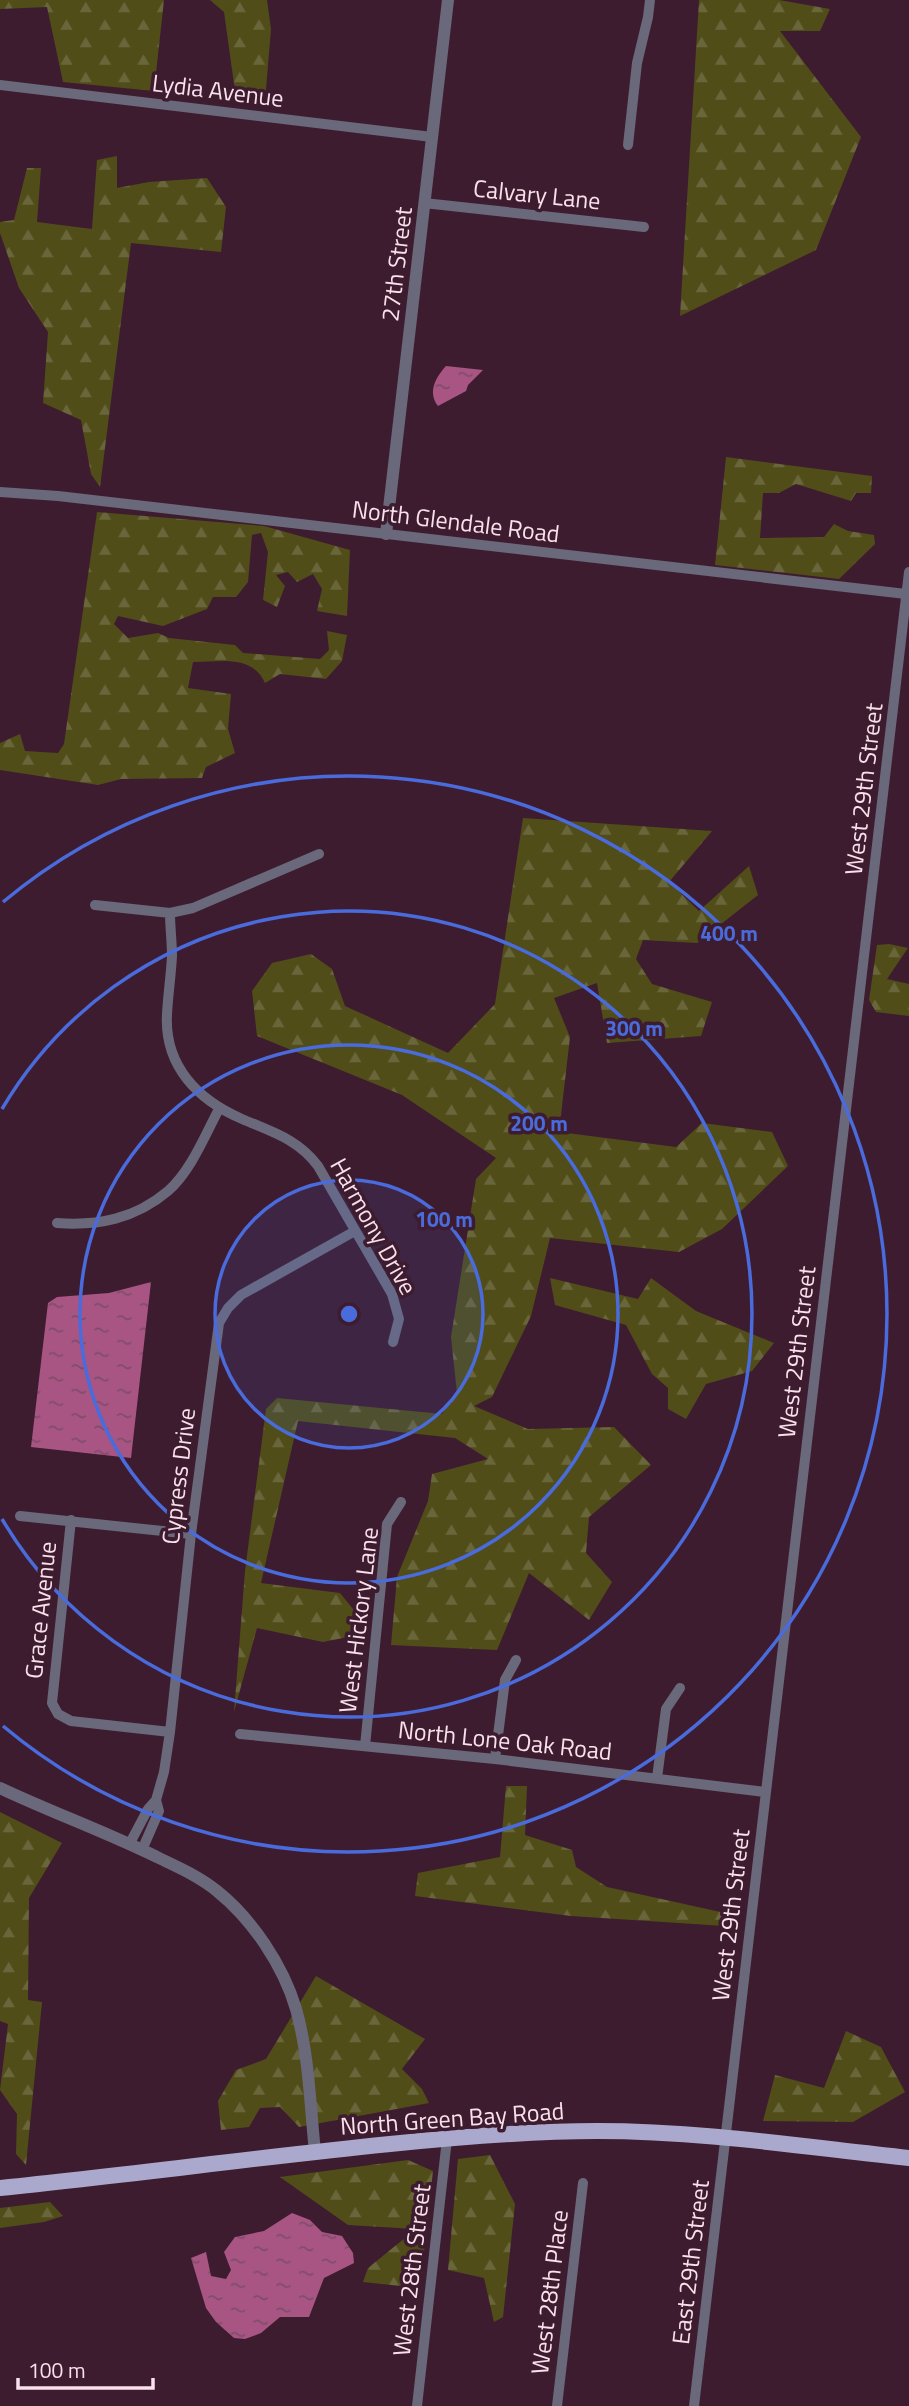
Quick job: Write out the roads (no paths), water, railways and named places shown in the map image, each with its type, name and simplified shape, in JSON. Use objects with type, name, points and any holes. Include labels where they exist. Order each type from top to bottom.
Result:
[{"type":"main road","name":"North Green Bay Road","points":[[0,2188],[315,2151],[447,2139],[594,2131],[725,2137],[909,2158]]},
{"type":"street","name":"27th Street","points":[[386,534],[448,0]]},
{"type":"street","points":[[628,145],[638,63],[650,0]]},
{"type":"street","name":"Lydia Avenue","points":[[0,85],[432,137]]},
{"type":"street","name":"Calvary Lane","points":[[424,202],[644,227]]},
{"type":"street","name":"North Glendale Road","points":[[0,492],[58,496],[906,594]]},
{"type":"street","name":"West 29th Street","points":[[725,2137],[909,572]]},
{"type":"street","points":[[95,905],[170,913],[193,908],[318,854]]},
{"type":"street","name":"Harmony Drive","points":[[170,913],[172,956],[166,1018],[177,1067],[187,1080],[219,1109],[307,1150],[392,1294],[399,1319],[393,1342]]},
{"type":"street","points":[[57,1223],[85,1225],[113,1220],[139,1210],[169,1190],[188,1165],[219,1109]]},
{"type":"street","name":"Cypress Drive","points":[[142,1850],[159,1811],[156,1800],[170,1732],[191,1534],[219,1322],[241,1295],[355,1231]]},
{"type":"street","name":"West Hickory Lane","points":[[365,1745],[387,1524],[401,1502]]},
{"type":"street","points":[[20,1516],[191,1534]]},
{"type":"street","name":"Grace Avenue","points":[[71,1520],[52,1703],[58,1714],[71,1721],[170,1732]]},
{"type":"street","points":[[495,1759],[505,1680],[516,1660]]},
{"type":"street","points":[[657,1778],[666,1709],[680,1688]]},
{"type":"street","name":"North Lone Oak Road","points":[[240,1734],[495,1759],[765,1792]]},
{"type":"street","points":[[0,1788],[130,1843],[192,1874],[217,1891],[255,1931],[274,1960],[295,2006],[301,2029],[315,2151]]},
{"type":"street","name":"Cypress Drive","points":[[130,1843],[148,1809],[156,1800]]},
{"type":"street","name":"East 29th Street","points":[[694,2406],[725,2137]]},
{"type":"street","name":"West 28th Street","points":[[417,2406],[447,2139]]},
{"type":"street","name":"West 28th Place","points":[[557,2406],[583,2183]]},
{"type":"water","points":[[446,366],[483,370],[468,385],[466,391],[438,406],[433,390],[436,380]]},
{"type":"water","points":[[151,1282],[131,1458],[31,1447],[48,1303],[57,1297],[109,1293]]},
{"type":"water","points":[[292,2213],[310,2220],[322,2232],[342,2236],[353,2253],[354,2263],[324,2278],[309,2317],[280,2317],[261,2333],[245,2339],[234,2338],[216,2322],[206,2308],[191,2258],[206,2252],[211,2276],[226,2279],[231,2270],[224,2252],[235,2237],[264,2231]]}]
